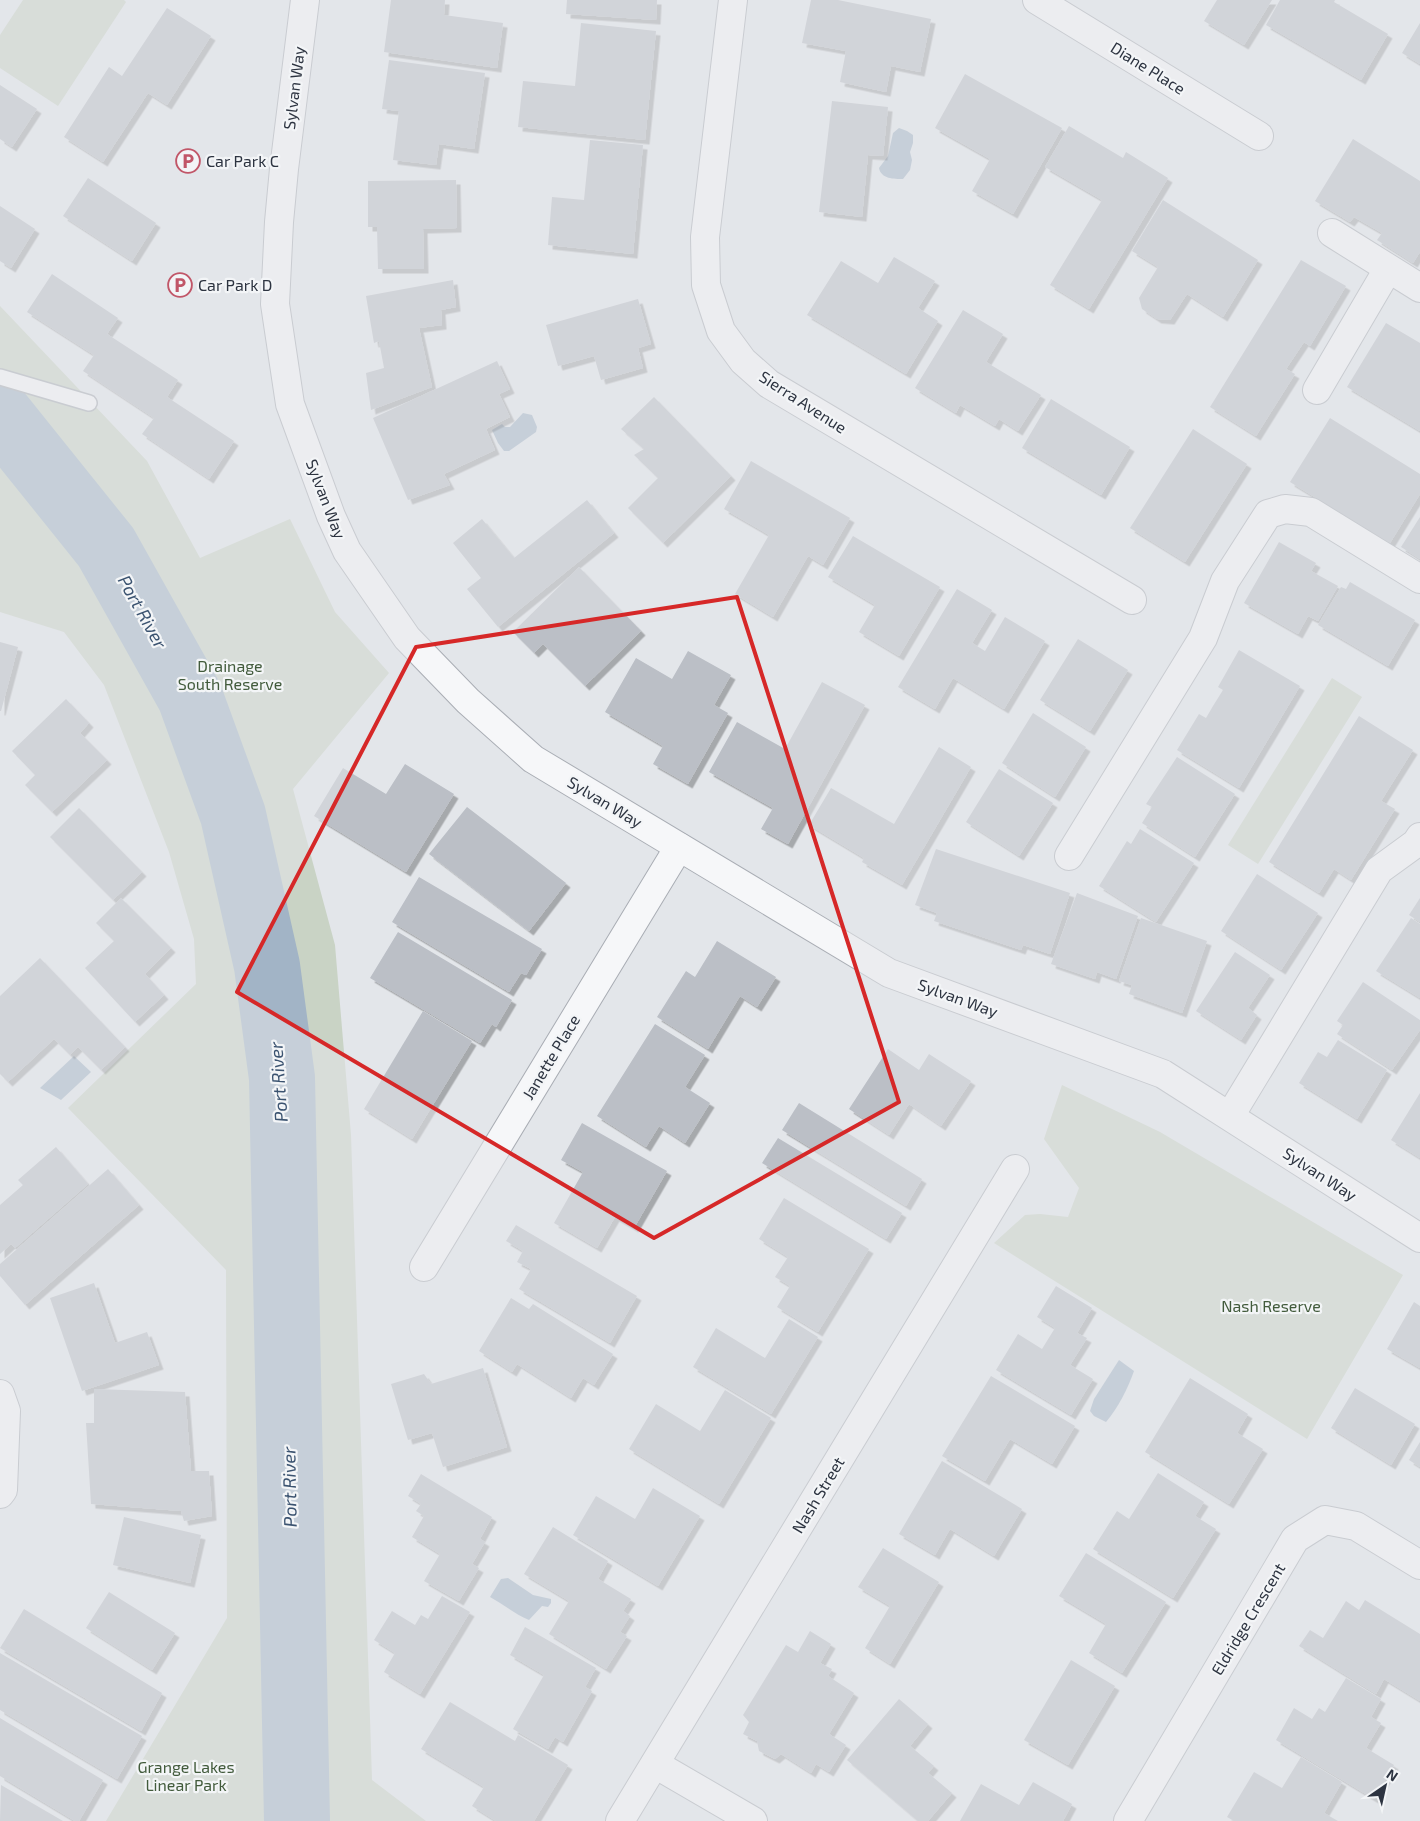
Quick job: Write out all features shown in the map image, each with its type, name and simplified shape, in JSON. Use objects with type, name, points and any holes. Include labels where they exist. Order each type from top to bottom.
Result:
[{"type":"street","name":"Sylvan Way","points":[[305,0],[284,169],[275,304],[290,404],[331,516],[347,551],[407,638],[468,701],[533,758],[889,973],[1163,1074],[1420,1238]]},
{"type":"street","name":"Sierra Avenue","points":[[733,0],[705,237],[706,286],[721,330],[743,361],[768,384],[1132,600]]},
{"type":"street","name":"Diane Place","points":[[1037,0],[1259,136]]},
{"type":"street","points":[[1332,233],[1420,288]]},
{"type":"street","points":[[1317,390],[1388,269]]},
{"type":"street","points":[[1069,856],[1203,638],[1225,581],[1268,514],[1285,508],[1311,512],[1420,579]]},
{"type":"street","points":[[1230,1116],[1380,870],[1416,843],[1420,837]]},
{"type":"street","name":"Janette Place","points":[[424,1267],[679,847]]},
{"type":"street","name":"Nash Street","points":[[620,1821],[1015,1169]]},
{"type":"street","points":[[0,1394],[6,1412],[3,1490],[0,1494]]},
{"type":"street","name":"Eldridge Crescent","points":[[1128,1821],[1295,1539],[1325,1520],[1356,1526],[1420,1565]]},
{"type":"street","points":[[655,1764],[752,1821]]},
{"type":"lane","points":[[0,377],[89,403]]},
{"type":"highlighted area","points":[[737,597],[899,1102],[654,1238],[237,992],[416,647]]},
{"type":"green space","points":[[23,0],[124,0],[126,2],[58,106],[0,68],[0,35]]},
{"type":"green space","name":"Drainage South Reserve","points":[[0,306],[147,461],[200,558],[290,519],[335,612],[389,673],[293,789],[335,945],[351,1135],[372,1780],[426,1821],[106,1821],[227,1618],[226,1270],[68,1108],[196,984],[194,939],[169,852],[104,685],[64,632],[0,612]]},
{"type":"green space","points":[[1332,678],[1362,697],[1258,864],[1228,845]]},
{"type":"green space","name":"Nash Reserve","points":[[1062,1085],[1160,1132],[1403,1275],[1307,1439],[994,1243],[1025,1215],[1040,1214],[1068,1217],[1079,1188],[1044,1139]]},
{"type":"water","points":[[899,128],[913,135],[910,152],[912,160],[910,170],[903,179],[885,176],[880,172],[879,168],[888,156],[893,133]]},
{"type":"water","points":[[523,413],[532,415],[537,427],[536,432],[509,451],[504,451],[492,430],[502,424],[505,427],[510,427]]},
{"type":"water","points":[[74,1056],[91,1072],[61,1100],[40,1088]]},
{"type":"water","points":[[1119,1360],[1134,1371],[1115,1411],[1106,1422],[1094,1416],[1090,1411],[1094,1399]]},
{"type":"water","points":[[508,1578],[533,1595],[551,1599],[551,1603],[548,1607],[542,1606],[529,1620],[519,1615],[490,1597],[501,1579]]},
{"type":"building","points":[[391,0],[445,0],[444,15],[503,23],[497,68],[384,52]]},
{"type":"building","points":[[567,0],[657,0],[656,20],[566,14]]},
{"type":"building","points":[[811,0],[838,0],[931,19],[920,72],[891,66],[886,92],[840,82],[846,51],[802,43]]},
{"type":"building","points":[[1217,0],[1272,0],[1244,45],[1204,21]]},
{"type":"building","points":[[1280,0],[1335,0],[1334,2],[1388,34],[1361,80],[1266,25]]},
{"type":"building","points":[[167,8],[211,36],[167,105],[148,93],[103,162],[64,137],[109,67],[122,76]]},
{"type":"building","points":[[581,23],[656,31],[645,140],[518,127],[523,81],[575,86]]},
{"type":"building","points":[[1420,23],[1420,64],[1402,53]]},
{"type":"building","points":[[389,60],[485,73],[474,149],[439,144],[436,165],[393,160],[399,111],[382,109]]},
{"type":"building","points":[[965,74],[1062,128],[1013,214],[972,191],[990,159],[935,128]]},
{"type":"building","points":[[0,85],[37,109],[12,147],[0,139]]},
{"type":"building","points":[[832,101],[888,107],[883,156],[868,155],[862,217],[819,212]]},
{"type":"building","points":[[1069,126],[1123,158],[1126,152],[1168,178],[1089,309],[1050,285],[1102,200],[1045,167]]},
{"type":"building","points":[[1353,139],[1420,181],[1420,252],[1413,263],[1377,240],[1382,233],[1354,217],[1350,222],[1315,201]]},
{"type":"building","points":[[590,140],[643,145],[633,254],[548,245],[552,197],[584,200]]},
{"type":"building","points":[[88,178],[156,223],[132,261],[63,216]]},
{"type":"building","points":[[456,180],[457,228],[423,229],[424,269],[378,269],[377,227],[368,227],[368,181]]},
{"type":"building","points":[[1163,200],[1258,260],[1223,317],[1187,294],[1170,320],[1157,319],[1142,309],[1139,298],[1158,267],[1132,251]]},
{"type":"building","points":[[0,206],[35,229],[11,268],[0,261]]},
{"type":"building","points":[[894,257],[935,281],[918,308],[938,321],[906,374],[807,315],[841,261],[878,283]]},
{"type":"building","points":[[1301,260],[1346,286],[1310,346],[1304,342],[1286,369],[1295,374],[1256,436],[1210,407]]},
{"type":"building","points":[[52,274],[118,318],[107,334],[178,380],[167,397],[234,441],[209,479],[142,434],[154,418],[83,371],[94,355],[27,312]]},
{"type":"building","points":[[453,280],[456,307],[441,310],[442,325],[419,328],[432,387],[371,410],[366,373],[384,368],[379,341],[374,343],[366,296]]},
{"type":"building","points":[[638,299],[651,344],[638,348],[643,368],[601,380],[594,356],[558,366],[546,325]]},
{"type":"building","points":[[963,310],[1003,334],[986,362],[1041,395],[1018,431],[999,419],[995,426],[960,405],[956,413],[915,388]]},
{"type":"building","points":[[1386,323],[1420,343],[1420,431],[1347,387]]},
{"type":"building","points":[[497,361],[510,389],[499,394],[510,417],[486,429],[495,450],[444,474],[450,485],[408,500],[373,418]]},
{"type":"building","points":[[654,397],[731,476],[663,543],[628,508],[658,478],[634,455],[644,449],[621,429]]},
{"type":"building","points":[[1051,399],[1130,447],[1101,495],[1022,448]]},
{"type":"building","points":[[1330,418],[1420,474],[1420,494],[1390,543],[1290,482]]},
{"type":"building","points":[[1193,429],[1247,464],[1185,562],[1130,528]]},
{"type":"building","points":[[751,461],[850,518],[823,565],[808,556],[773,617],[735,594],[769,535],[724,509]]},
{"type":"building","points":[[587,500],[614,533],[498,627],[467,589],[481,578],[453,543],[482,519],[514,558]]},
{"type":"building","points":[[1420,517],[1420,559],[1401,547]]},
{"type":"building","points":[[853,536],[940,587],[899,656],[859,632],[875,605],[828,577]]},
{"type":"building","points":[[1279,542],[1316,563],[1311,571],[1338,586],[1318,621],[1308,616],[1298,634],[1244,603]]},
{"type":"building","points":[[579,567],[641,631],[585,686],[543,644],[534,653],[513,632]]},
{"type":"building","points":[[1350,582],[1415,620],[1388,666],[1318,625],[1341,587],[1346,589]]},
{"type":"building","points":[[957,589],[992,610],[972,643],[985,651],[1005,617],[1045,641],[1004,709],[953,678],[935,709],[898,687]]},
{"type":"building","points":[[1078,639],[1128,670],[1090,731],[1040,700]]},
{"type":"building","points":[[0,642],[18,647],[1,711],[0,711]]},
{"type":"building","points":[[1239,650],[1300,686],[1239,788],[1177,750],[1199,714],[1206,718],[1223,690],[1218,687]]},
{"type":"building","points":[[688,651],[731,675],[714,705],[728,713],[688,784],[653,764],[663,746],[605,712],[636,658],[672,679]]},
{"type":"building","points":[[822,682],[865,705],[788,844],[761,829],[773,808],[709,772],[737,722],[785,749]]},
{"type":"building","points":[[66,699],[89,723],[80,733],[107,760],[52,812],[25,785],[35,775],[12,751]]},
{"type":"building","points":[[1033,713],[1086,747],[1055,797],[1002,763]]},
{"type":"building","points":[[1359,716],[1413,750],[1381,801],[1395,809],[1351,880],[1334,869],[1319,893],[1269,862]]},
{"type":"building","points":[[939,747],[971,767],[902,885],[862,862],[864,858],[809,825],[831,788],[894,824]]},
{"type":"building","points":[[1177,757],[1235,794],[1195,857],[1142,823],[1152,807],[1146,804]]},
{"type":"building","points":[[405,764],[454,794],[406,872],[314,816],[343,768],[386,794]]},
{"type":"building","points":[[999,769],[1053,803],[1019,856],[966,822]]},
{"type":"building","points":[[467,807],[566,883],[529,931],[429,854]]},
{"type":"building","points":[[79,808],[142,872],[113,900],[50,837]]},
{"type":"building","points":[[1140,829],[1194,863],[1156,922],[1099,886],[1127,841],[1131,844]]},
{"type":"building","points":[[936,849],[1070,893],[1050,954],[1023,945],[1021,950],[934,921],[937,913],[915,905]]},
{"type":"building","points":[[1257,874],[1318,913],[1281,970],[1221,931]]},
{"type":"building","points":[[419,877],[542,949],[526,975],[521,973],[509,992],[392,922]]},
{"type":"building","points":[[1077,893],[1138,916],[1116,979],[1097,972],[1095,979],[1051,964]]},
{"type":"building","points":[[121,898],[171,948],[145,974],[164,995],[135,1022],[85,968],[114,941],[96,923]]},
{"type":"building","points":[[1420,898],[1420,922],[1409,915]]},
{"type":"building","points":[[1141,918],[1207,941],[1182,1013],[1129,994],[1132,985],[1119,981]]},
{"type":"building","points":[[1411,918],[1420,924],[1420,998],[1376,971]]},
{"type":"building","points":[[398,932],[512,1000],[496,1027],[492,1024],[480,1043],[370,978]]},
{"type":"building","points":[[717,941],[776,977],[757,1007],[740,996],[708,1049],[657,1017],[686,971],[695,977]]},
{"type":"building","points":[[1235,952],[1270,975],[1248,1008],[1257,1015],[1241,1040],[1196,1011]]},
{"type":"building","points":[[40,958],[125,1047],[101,1070],[78,1047],[70,1055],[54,1039],[8,1082],[0,1074],[0,996]]},
{"type":"building","points":[[1363,982],[1420,1020],[1420,1030],[1392,1070],[1337,1034],[1343,1025],[1337,1021]]},
{"type":"building","points":[[423,1011],[472,1041],[412,1139],[364,1109]]},
{"type":"building","points":[[655,1024],[705,1055],[685,1087],[710,1103],[685,1143],[659,1126],[646,1147],[597,1116]]},
{"type":"building","points":[[1338,1040],[1387,1070],[1357,1119],[1299,1083],[1318,1052],[1327,1057]]},
{"type":"building","points":[[888,1049],[919,1070],[929,1054],[971,1081],[941,1126],[909,1104],[889,1135],[849,1109]]},
{"type":"building","points":[[1420,1093],[1420,1158],[1391,1140]]},
{"type":"building","points":[[799,1103],[922,1179],[906,1206],[782,1130]]},
{"type":"building","points":[[582,1123],[667,1171],[634,1228],[615,1217],[597,1248],[554,1223],[583,1172],[561,1160]]},
{"type":"building","points":[[778,1138],[902,1213],[886,1239],[762,1163]]},
{"type":"building","points":[[56,1147],[88,1184],[15,1248],[11,1244],[0,1254],[0,1205],[23,1185],[18,1180]]},
{"type":"building","points":[[108,1169],[139,1205],[25,1305],[0,1276],[0,1264]]},
{"type":"building","points":[[784,1198],[869,1249],[818,1332],[777,1307],[790,1286],[775,1277],[788,1257],[759,1239]]},
{"type":"building","points":[[516,1225],[637,1296],[610,1343],[519,1289],[531,1269],[517,1262],[523,1251],[506,1241]]},
{"type":"building","points":[[94,1283],[115,1343],[147,1332],[159,1365],[82,1391],[50,1298]]},
{"type":"building","points":[[1056,1286],[1092,1308],[1077,1333],[1087,1338],[1070,1365],[1093,1379],[1071,1415],[996,1370],[1018,1334],[1042,1349],[1055,1328],[1037,1317]]},
{"type":"building","points":[[511,1298],[529,1309],[533,1304],[613,1354],[594,1385],[583,1378],[571,1398],[517,1364],[512,1372],[479,1351]]},
{"type":"building","points":[[1414,1302],[1420,1306],[1420,1368],[1387,1349]]},
{"type":"building","points":[[789,1319],[818,1337],[771,1414],[693,1367],[716,1328],[765,1358]]},
{"type":"building","points":[[483,1368],[507,1447],[443,1467],[432,1433],[408,1440],[391,1384],[424,1374],[431,1384]]},
{"type":"building","points":[[991,1376],[1075,1426],[1052,1464],[1010,1439],[985,1481],[942,1456]]},
{"type":"building","points":[[1190,1378],[1248,1414],[1237,1433],[1263,1449],[1229,1504],[1145,1452]]},
{"type":"building","points":[[1355,1388],[1415,1424],[1391,1465],[1331,1428]]},
{"type":"building","points":[[94,1389],[185,1392],[191,1471],[209,1471],[212,1516],[184,1521],[181,1511],[91,1504],[86,1423],[94,1423]]},
{"type":"building","points":[[725,1390],[771,1418],[719,1504],[629,1449],[656,1404],[700,1431]]},
{"type":"building","points":[[1420,1442],[1420,1467],[1409,1460]]},
{"type":"building","points":[[942,1461],[1022,1509],[994,1556],[950,1529],[935,1555],[899,1534]]},
{"type":"building","points":[[1158,1473],[1204,1502],[1195,1516],[1216,1529],[1173,1598],[1093,1549],[1117,1511],[1129,1519]]},
{"type":"building","points":[[421,1474],[492,1517],[480,1539],[485,1542],[472,1564],[479,1568],[459,1601],[424,1581],[440,1554],[412,1537],[424,1516],[416,1511],[421,1504],[408,1496]]},
{"type":"building","points":[[653,1488],[700,1516],[658,1586],[573,1535],[596,1496],[635,1519]]},
{"type":"building","points":[[124,1517],[201,1535],[190,1583],[113,1565]]},
{"type":"building","points":[[553,1527],[608,1561],[598,1579],[631,1599],[623,1611],[630,1616],[620,1632],[627,1636],[606,1669],[549,1634],[569,1601],[524,1574]]},
{"type":"building","points":[[883,1548],[939,1582],[890,1664],[865,1648],[890,1606],[858,1587]]},
{"type":"building","points":[[1086,1553],[1166,1602],[1122,1673],[1089,1653],[1106,1624],[1059,1596]]},
{"type":"building","points":[[109,1592],[175,1633],[152,1670],[86,1628]]},
{"type":"building","points":[[442,1596],[470,1612],[420,1694],[384,1672],[395,1653],[374,1640],[392,1611],[415,1625],[421,1615],[428,1619]]},
{"type":"building","points":[[1365,1600],[1420,1634],[1420,1701],[1384,1679],[1376,1694],[1299,1646],[1310,1630],[1323,1638],[1346,1601],[1359,1610]]},
{"type":"building","points":[[24,1609],[162,1693],[141,1731],[0,1648]]},
{"type":"building","points":[[525,1627],[596,1668],[585,1687],[592,1691],[563,1742],[555,1737],[548,1749],[513,1729],[544,1675],[510,1655]]},
{"type":"building","points":[[810,1631],[831,1644],[820,1663],[832,1669],[828,1676],[854,1693],[829,1734],[846,1745],[829,1772],[816,1764],[811,1773],[781,1754],[775,1759],[759,1751],[757,1741],[743,1734],[749,1722],[743,1715],[786,1645],[798,1652]]},
{"type":"building","points":[[0,1653],[142,1736],[117,1779],[0,1710]]},
{"type":"building","points":[[1071,1660],[1115,1686],[1068,1765],[1024,1740]]},
{"type":"building","points":[[1346,1678],[1381,1699],[1371,1717],[1381,1723],[1366,1748],[1394,1765],[1374,1799],[1276,1740],[1294,1708],[1312,1719],[1319,1708],[1325,1712]]},
{"type":"building","points":[[899,1699],[928,1724],[910,1746],[934,1766],[928,1773],[952,1793],[928,1821],[918,1821],[847,1760]]},
{"type":"building","points":[[450,1702],[515,1741],[518,1735],[568,1765],[534,1821],[496,1821],[472,1806],[484,1787],[421,1749]]},
{"type":"building","points":[[0,1718],[103,1780],[79,1821],[75,1821],[0,1776]]},
{"type":"building","points":[[1301,1757],[1342,1782],[1324,1813],[1338,1821],[1234,1821],[1227,1817],[1254,1772],[1282,1788]]},
{"type":"building","points":[[1033,1782],[1072,1804],[1063,1821],[960,1821],[981,1784],[1019,1805]]},
{"type":"building","points":[[1,1785],[63,1821],[0,1821]]},
{"type":"waterway","name":"Port River","points":[[0,415],[106,547],[190,697],[233,815],[267,966],[282,1078],[297,1821]]},
{"type":"place","name":"Car Park C","points":[[188,161]]},
{"type":"place","name":"Car Park D","points":[[180,285]]},
{"type":"park label","name":"Grange Lakes Linear Park","points":[[186,1776]]}]
